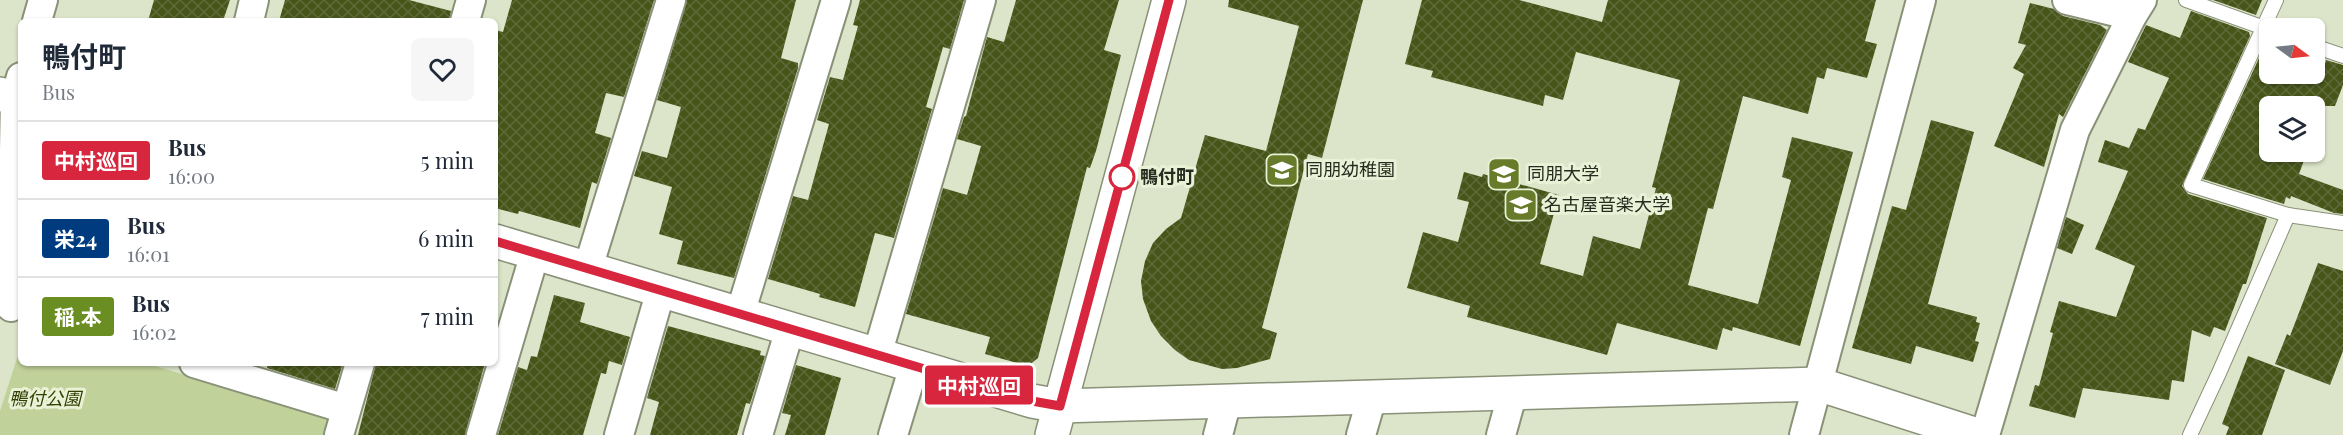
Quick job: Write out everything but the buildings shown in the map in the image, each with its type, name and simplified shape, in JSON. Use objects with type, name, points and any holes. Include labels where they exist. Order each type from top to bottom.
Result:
[{"type":"street","points":[[38,18],[43,0]]},
{"type":"street","points":[[250,18],[255,0]]},
{"type":"street","points":[[466,18],[471,0]]},
{"type":"street","points":[[588,268],[671,0]]},
{"type":"street","points":[[740,314],[836,0]]},
{"type":"street","points":[[877,355],[981,0]]},
{"type":"street","points":[[1056,420],[1169,0]]},
{"type":"street","points":[[1804,435],[1921,0]]},
{"type":"street","points":[[1985,435],[2075,130],[2137,8],[2067,0]]},
{"type":"street","points":[[11,307],[14,92]]},
{"type":"street","points":[[498,242],[1032,401],[1056,420],[1227,401],[1818,384],[1977,435]]},
{"type":"street","points":[[481,435],[535,253]]},
{"type":"street","points":[[618,435],[661,290]]},
{"type":"street","points":[[758,435],[790,329]]},
{"type":"street","points":[[202,366],[343,422],[359,366]]},
{"type":"street","points":[[893,435],[914,366]]},
{"type":"street","points":[[1501,435],[1513,392]]},
{"type":"street","points":[[1361,435],[1372,397]]},
{"type":"street","points":[[1218,435],[1227,401]]},
{"type":"lane","points":[[2186,0],[2259,26]]},
{"type":"lane","points":[[2270,18],[2276,0]]},
{"type":"lane","points":[[2259,44],[2191,185],[2288,215],[2343,223]]},
{"type":"lane","points":[[2325,50],[2343,56]]},
{"type":"lane","points":[[2190,435],[2238,333],[2288,215]]},
{"type":"green space","name":"鴨付公園","points":[[18,355],[18,366],[155,366],[331,420],[326,435],[0,435],[0,411]]},
{"type":"bus line","name":"中村巡回","points":[[498,242],[1032,401],[1060,406],[1169,0]]},
{"type":"place","name":"同朋幼稚園","points":[[1282,170]]},
{"type":"place","name":"同朋大学","points":[[1504,174]]},
{"type":"place","name":"鴨付町","points":[[1122,177]]},
{"type":"place","name":"名古屋音楽大学","points":[[1521,205]]}]
